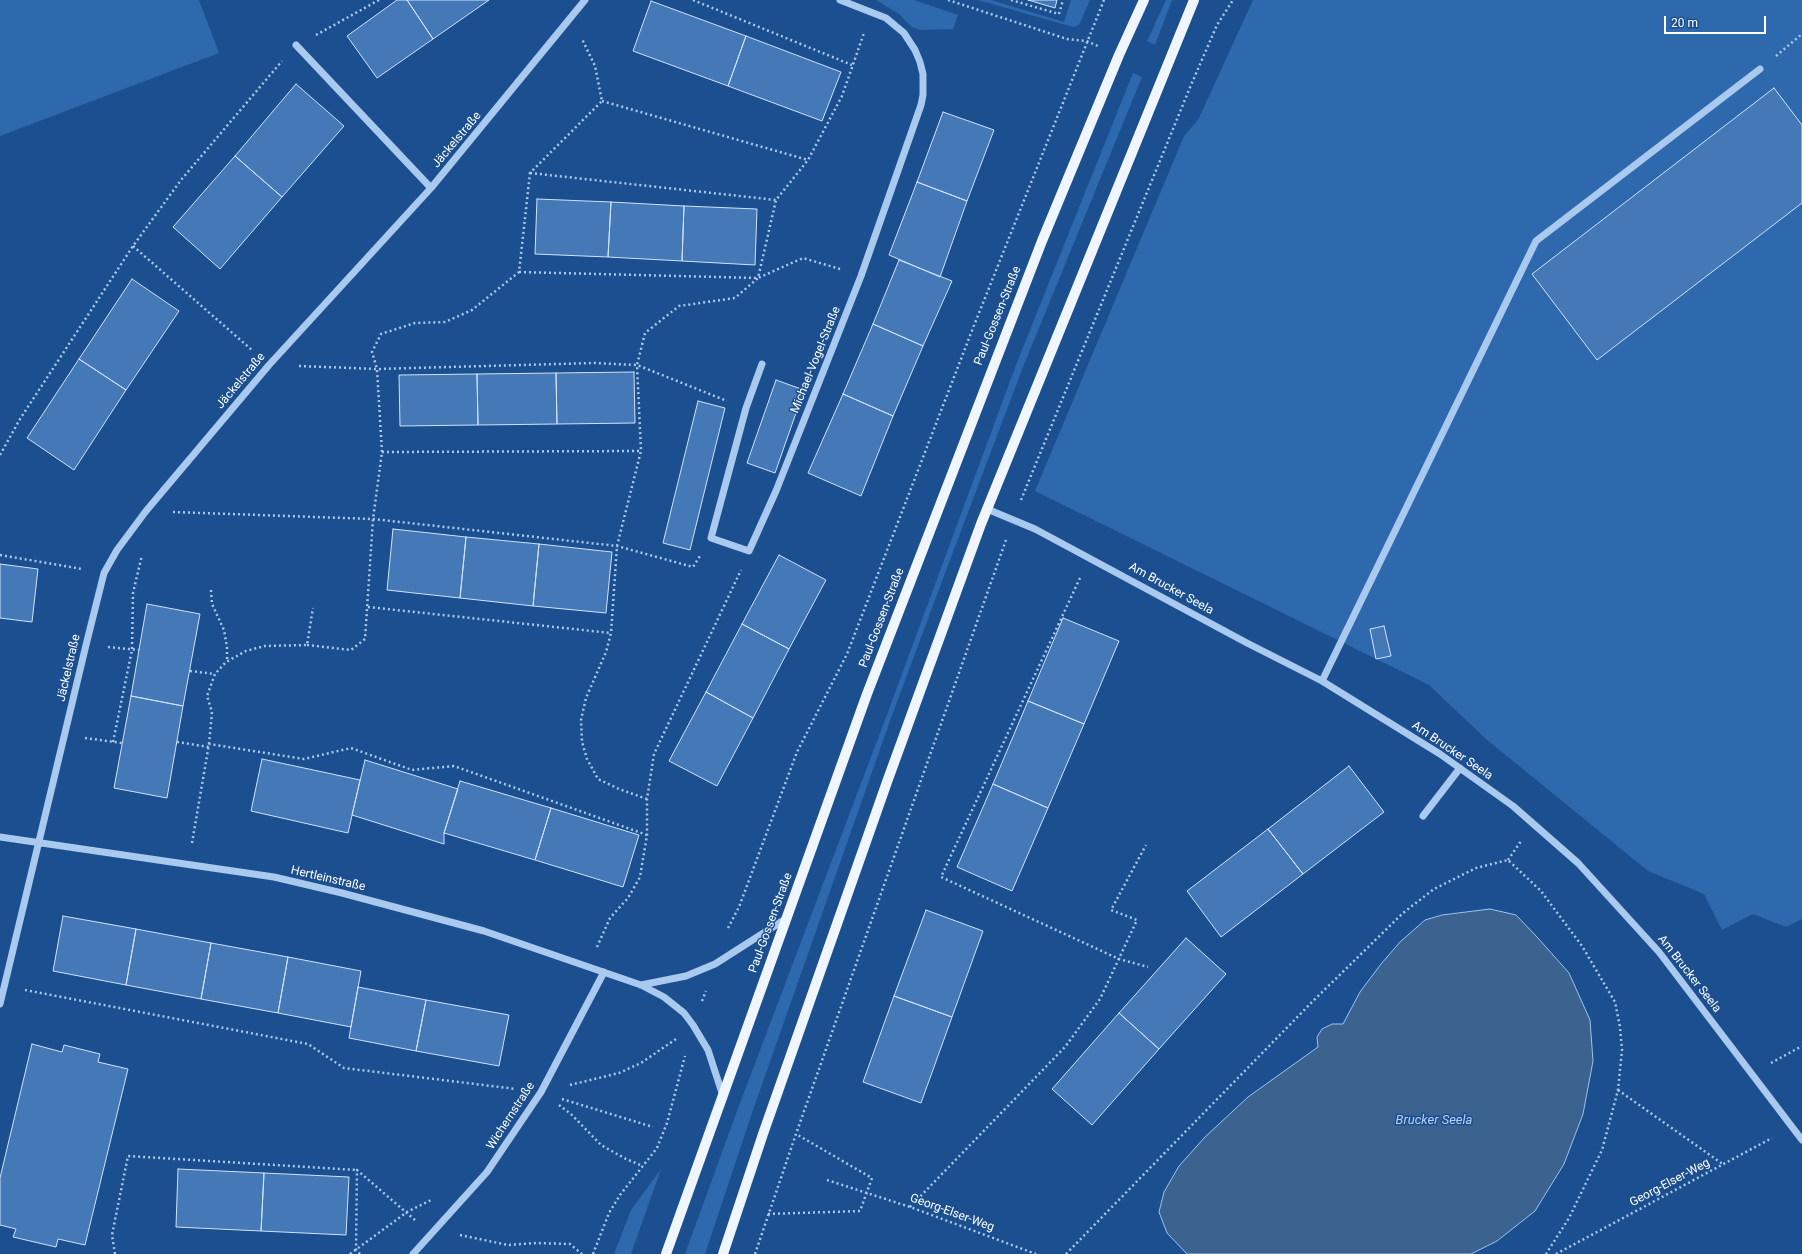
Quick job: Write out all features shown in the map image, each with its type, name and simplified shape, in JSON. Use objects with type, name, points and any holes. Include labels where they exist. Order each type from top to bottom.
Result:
[{"type":"main road","name":"Paul-Gossen-Straße","points":[[666,1254],[867,694],[980,396],[1119,55],[1144,0]]},
{"type":"main road","points":[[723,1254],[763,1134],[884,789],[987,509],[1194,0]]},
{"type":"street","name":"Jäckelstraße","points":[[0,1004],[104,573],[117,550],[146,511],[269,365],[431,188],[572,19],[585,0]]},
{"type":"street","name":"Michael-Vogel-Straße","points":[[749,551],[776,490],[861,276],[921,105],[923,85],[920,62],[911,42],[898,27],[886,18],[840,0]]},
{"type":"street","points":[[296,45],[431,188]]},
{"type":"street","points":[[1322,681],[1536,241],[1760,69]]},
{"type":"street","points":[[749,551],[710,538],[746,408],[762,364]]},
{"type":"street","name":"Am Brucker Seela","points":[[987,509],[1036,529],[1247,643],[1322,681],[1460,768],[1513,806],[1578,863],[1659,952],[1802,1140]]},
{"type":"street","points":[[1423,816],[1460,768]]},
{"type":"street","name":"Hertleinstraße","points":[[0,837],[38,844],[189,864],[274,878],[342,893],[484,931],[642,985],[664,997],[684,1013],[694,1025],[708,1050],[723,1096]]},
{"type":"street","points":[[642,985],[686,976],[715,964],[787,918]]},
{"type":"street","name":"Wichernstraße","points":[[413,1254],[431,1236],[487,1172],[540,1092],[604,972]]},
{"type":"path","points":[[0,455],[20,419],[133,246],[181,180],[296,45],[379,0]]},
{"type":"path","points":[[692,0],[852,65]]},
{"type":"path","points":[[948,0],[1067,39],[1086,41]]},
{"type":"path","points":[[1011,0],[1059,14],[1063,0]]},
{"type":"path","points":[[593,1254],[609,1213],[620,1195],[657,1148],[667,1123],[694,1025],[724,937],[739,906],[797,752],[847,654],[1086,41],[1104,0]]},
{"type":"path","points":[[755,1254],[1013,519],[1191,85],[1217,25],[1233,0]]},
{"type":"path","points":[[758,278],[776,200],[808,160],[842,96],[872,12]]},
{"type":"path","points":[[572,19],[595,66],[602,102]]},
{"type":"path","points":[[1760,69],[1802,34]]},
{"type":"path","points":[[602,102],[808,160]]},
{"type":"path","points":[[518,272],[530,173],[602,102]]},
{"type":"path","points":[[530,173],[776,200]]},
{"type":"path","points":[[133,246],[269,365],[377,370],[594,363],[637,365],[746,408]]},
{"type":"path","points":[[647,798],[619,789],[598,779],[587,759],[582,742],[581,720],[586,698],[606,652],[610,633],[617,546],[641,451],[637,365],[645,333],[679,306],[735,298],[758,278],[803,258],[861,276]]},
{"type":"path","points":[[189,864],[209,745],[212,712],[207,696],[215,674],[226,662],[246,651],[265,646],[307,644],[351,650],[365,639],[373,519],[382,452],[377,370],[372,352],[381,334],[415,322],[445,322],[472,310],[518,272],[758,278]]},
{"type":"path","points":[[382,452],[641,451]]},
{"type":"path","points":[[146,511],[373,519],[617,546],[693,567],[710,538]]},
{"type":"path","points":[[113,742],[132,650],[133,593],[143,548]]},
{"type":"path","points":[[590,967],[601,935],[610,918],[628,898],[640,878],[647,835],[647,798],[654,754],[749,551]]},
{"type":"path","points":[[0,556],[104,573]]},
{"type":"path","points":[[1089,558],[942,877],[1119,958],[1148,967]]},
{"type":"path","points":[[211,590],[212,604],[224,630],[227,647],[226,662]]},
{"type":"path","points":[[368,607],[610,633]]},
{"type":"path","points":[[307,644],[313,608]]},
{"type":"path","points":[[86,645],[139,650]]},
{"type":"path","points":[[190,671],[215,674]]},
{"type":"path","points":[[65,735],[122,743]]},
{"type":"path","points":[[177,742],[209,745],[304,759],[351,748],[412,770],[454,766],[647,835]]},
{"type":"path","points":[[910,1207],[1065,1047],[1100,999],[1136,920],[1111,910],[1146,845]]},
{"type":"path","points":[[1066,1254],[1371,942],[1403,913],[1434,889],[1476,868],[1508,860],[1541,891],[1582,946],[1615,1002],[1622,1050],[1618,1090],[1602,1150],[1569,1218],[1546,1254]]},
{"type":"path","points":[[5,987],[308,1044],[344,1068],[540,1092],[654,1127]]},
{"type":"path","points":[[540,1092],[619,1073],[641,1063],[659,1052],[694,1025]]},
{"type":"path","points":[[1752,1074],[1802,1046]]},
{"type":"path","points":[[1618,1090],[1724,1165]]},
{"type":"path","points":[[540,1092],[572,1115],[601,1145],[626,1159],[643,1166]]},
{"type":"path","name":"Georg-Elser-Weg","points":[[1556,1254],[1724,1165],[1792,1127]]},
{"type":"path","points":[[768,1214],[860,1211],[872,1178],[796,1134]]},
{"type":"path","points":[[115,1254],[112,1235],[128,1156],[357,1170],[407,1212],[431,1236]]},
{"type":"path","points":[[357,1170],[356,1249],[360,1254]]},
{"type":"path","name":"Georg-Elser-Weg","points":[[828,1180],[910,1207],[1036,1254]]},
{"type":"path","points":[[350,1254],[407,1212],[434,1199]]},
{"type":"path","points":[[442,1223],[462,1237],[508,1245],[536,1243],[570,1244],[582,1254]]},
{"type":"shaded area","points":[[0,0],[199,0],[219,53],[0,136]]},
{"type":"shaded area","points":[[876,0],[914,0],[958,15],[953,29],[920,30],[912,27],[899,14]]},
{"type":"shaded area","points":[[978,0],[991,0],[1064,22],[1071,0],[1090,0],[1079,25],[1073,27]]},
{"type":"shaded area","points":[[1166,0],[1172,0],[1155,45],[1147,41]]},
{"type":"shaded area","points":[[1253,0],[1802,0],[1802,919],[1786,927],[1753,914],[1722,930],[1704,894],[1648,871],[1486,739],[1429,685],[1035,491],[1184,136],[1198,120]]},
{"type":"shaded area","points":[[1133,73],[1142,77],[1023,367],[891,718],[753,1110],[705,1254],[685,1254],[1016,365]]},
{"type":"shaded area","points":[[661,1169],[631,1254],[614,1254],[631,1210]]},
{"type":"water","name":"Brucker Seela","points":[[1490,909],[1516,915],[1537,937],[1569,973],[1590,1020],[1593,1061],[1583,1114],[1564,1164],[1535,1211],[1497,1241],[1471,1254],[1187,1254],[1167,1233],[1159,1212],[1164,1192],[1179,1166],[1205,1137],[1248,1097],[1318,1047],[1317,1037],[1322,1029],[1332,1024],[1343,1024],[1360,992],[1381,964],[1400,942],[1425,920],[1442,915]]},
{"type":"building","points":[[397,0],[407,0],[433,39],[377,78],[347,36]]},
{"type":"building","points":[[407,0],[489,0],[433,39]]},
{"type":"building","points":[[1028,0],[1057,0],[1055,8]]},
{"type":"building","points":[[651,1],[746,36],[728,86],[633,51]]},
{"type":"building","points":[[746,36],[841,72],[822,121],[728,86]]},
{"type":"building","points":[[296,84],[344,126],[282,197],[235,156]]},
{"type":"building","points":[[1774,88],[1802,125],[1802,203],[1597,360],[1532,274]]},
{"type":"building","points":[[943,112],[994,130],[967,201],[917,182]]},
{"type":"building","points":[[235,156],[282,197],[220,269],[173,227]]},
{"type":"building","points":[[917,182],[967,201],[940,277],[889,255]]},
{"type":"building","points":[[537,199],[611,202],[608,257],[535,254]]},
{"type":"building","points":[[611,202],[684,206],[682,261],[608,257]]},
{"type":"building","points":[[684,206],[757,209],[755,265],[682,261]]},
{"type":"building","points":[[899,260],[952,281],[923,346],[873,324]]},
{"type":"building","points":[[132,279],[179,311],[126,390],[79,359]]},
{"type":"building","points":[[873,324],[923,346],[893,416],[843,394]]},
{"type":"building","points":[[79,359],[126,390],[74,470],[27,438]]},
{"type":"building","points":[[634,372],[635,423],[557,424],[556,373]]},
{"type":"building","points":[[556,373],[557,424],[478,425],[477,374]]},
{"type":"building","points":[[477,374],[478,425],[400,426],[399,375]]},
{"type":"building","points":[[776,380],[804,390],[775,473],[747,463]]},
{"type":"building","points":[[843,394],[893,416],[861,496],[808,473]]},
{"type":"building","points":[[698,401],[725,408],[690,550],[663,543]]},
{"type":"building","points":[[393,529],[466,537],[460,598],[387,590]]},
{"type":"building","points":[[466,537],[539,544],[533,606],[460,598]]},
{"type":"building","points":[[539,544],[612,552],[606,613],[533,606]]},
{"type":"building","points":[[779,555],[826,580],[789,649],[742,624]]},
{"type":"building","points":[[0,564],[38,569],[32,622],[0,618]]},
{"type":"building","points":[[147,604],[200,614],[183,706],[131,696]]},
{"type":"building","points":[[1063,618],[1119,641],[1084,724],[1028,701]]},
{"type":"building","points":[[742,624],[789,649],[753,718],[706,692]]},
{"type":"building","points":[[1384,626],[1391,656],[1376,659],[1370,629]]},
{"type":"building","points":[[706,692],[753,718],[717,786],[669,761]]},
{"type":"building","points":[[131,696],[183,706],[167,798],[114,788]]},
{"type":"building","points":[[1028,701],[1084,724],[1048,808],[993,784]]},
{"type":"building","points":[[262,759],[360,780],[348,833],[251,811]]},
{"type":"building","points":[[365,760],[458,789],[444,833],[444,844],[352,815]]},
{"type":"building","points":[[1349,766],[1384,812],[1303,874],[1268,829]]},
{"type":"building","points":[[460,781],[551,808],[535,860],[444,833]]},
{"type":"building","points":[[993,784],[1048,808],[1012,891],[957,867]]},
{"type":"building","points":[[551,808],[639,835],[623,887],[535,860]]},
{"type":"building","points":[[1268,829],[1303,874],[1221,937],[1187,891]]},
{"type":"building","points":[[926,910],[983,931],[952,1017],[894,996]]},
{"type":"building","points":[[63,916],[136,929],[126,985],[53,971]]},
{"type":"building","points":[[136,929],[211,943],[201,999],[126,985]]},
{"type":"building","points":[[1186,938],[1226,974],[1159,1049],[1119,1013]]},
{"type":"building","points":[[211,943],[288,957],[278,1013],[201,999]]},
{"type":"building","points":[[288,957],[361,971],[351,1027],[278,1013]]},
{"type":"building","points":[[358,987],[426,1000],[416,1051],[349,1038]]},
{"type":"building","points":[[894,996],[952,1017],[921,1103],[863,1082]]},
{"type":"building","points":[[426,1000],[509,1015],[499,1066],[416,1051]]},
{"type":"building","points":[[1119,1013],[1159,1049],[1092,1125],[1052,1089]]},
{"type":"building","points":[[32,1044],[62,1052],[64,1045],[100,1054],[98,1062],[128,1069],[85,1245],[58,1239],[56,1247],[13,1237],[16,1229],[0,1225],[0,1178]]},
{"type":"building","points":[[178,1169],[264,1173],[261,1231],[176,1227]]},
{"type":"building","points":[[264,1173],[349,1177],[346,1235],[261,1231]]}]
